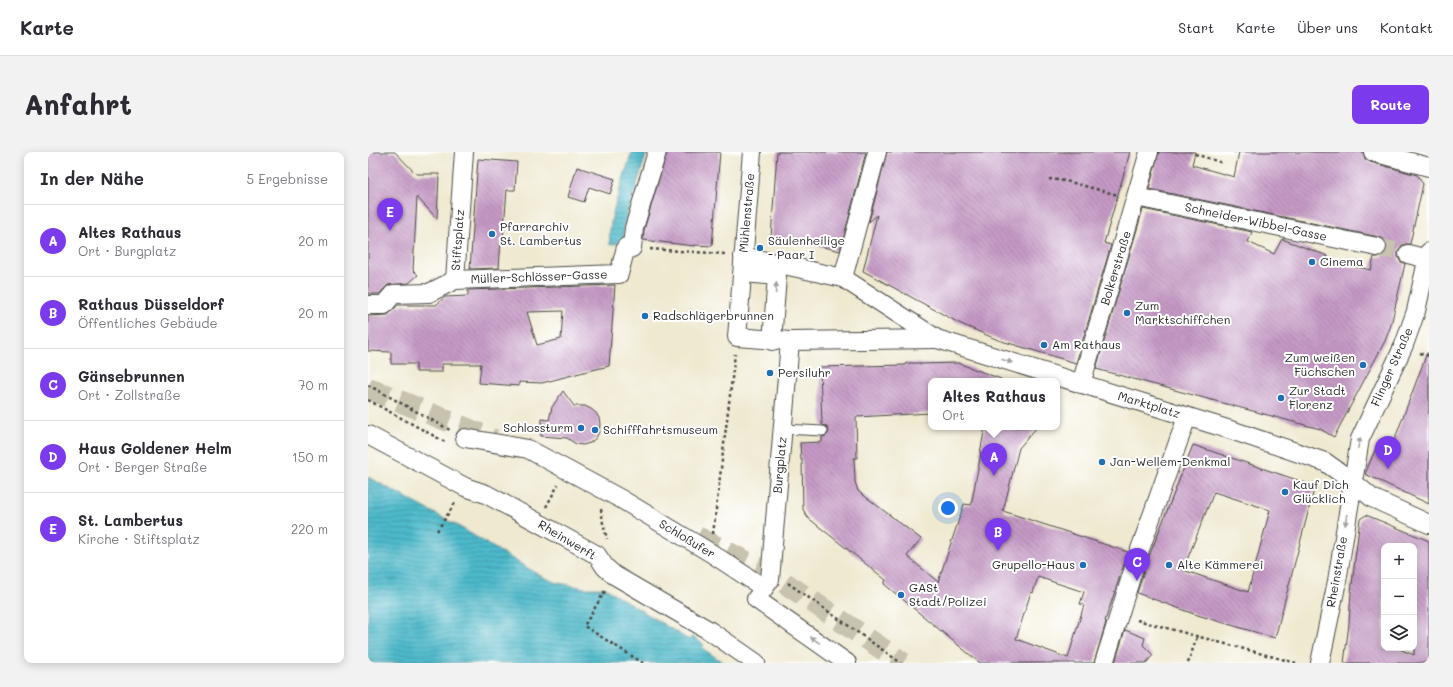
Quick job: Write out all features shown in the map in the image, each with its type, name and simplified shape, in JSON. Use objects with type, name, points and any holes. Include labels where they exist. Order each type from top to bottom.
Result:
[{"type":"street","name":"Stiftsplatz","points":[[368,305],[384,305],[393,294],[429,293],[455,280],[464,152]]},
{"type":"street","points":[[629,247],[657,152]]},
{"type":"street","name":"Mühlenstraße","points":[[743,264],[752,152]]},
{"type":"street","points":[[843,278],[877,152]]},
{"type":"street","name":"Bolkerstraße","points":[[1081,384],[1149,152]]},
{"type":"street","points":[[1373,152],[1429,167]]},
{"type":"street","name":"Schneider-Wibbel-Gasse","points":[[1136,198],[1377,247]]},
{"type":"street","name":"Müller-Schlösser-Gasse","points":[[455,280],[619,274],[629,247]]},
{"type":"street","points":[[1408,254],[1428,255]]},
{"type":"street","name":"Flinger Straße","points":[[1352,481],[1360,439],[1404,345],[1416,311],[1428,255]]},
{"type":"street","points":[[743,264],[843,278],[937,339]]},
{"type":"street","points":[[743,264],[736,337],[772,341],[937,339]]},
{"type":"street","points":[[743,264],[777,276],[772,341]]},
{"type":"street","name":"Marktplatz","points":[[937,339],[1187,416],[1138,555],[1104,663]]},
{"type":"street","name":"Burgplatz","points":[[790,341],[770,580],[756,599],[847,663]]},
{"type":"street","points":[[1187,416],[1325,462],[1352,481],[1372,498],[1429,524]]},
{"type":"street","name":"Rheinwerft","points":[[368,435],[465,487],[486,494],[597,555],[605,567],[614,575],[710,631],[756,663]]},
{"type":"street","name":"Schloßufer","points":[[465,438],[528,449],[562,476],[711,553],[764,588]]},
{"type":"street","name":"Rheinstraße","points":[[1320,663],[1337,581],[1352,481]]},
{"type":"lane","points":[[783,428],[823,431]]},
{"type":"path","points":[[1195,154],[1223,163]]},
{"type":"path","points":[[1048,179],[1066,181],[1136,198]]},
{"type":"path","points":[[629,247],[743,264]]},
{"type":"path","points":[[711,553],[736,337]]},
{"type":"path","points":[[368,385],[465,438],[458,449],[368,400]]},
{"type":"path","points":[[537,522],[562,476]]},
{"type":"path","points":[[437,531],[457,500]]},
{"type":"path","points":[[770,570],[901,663]]},
{"type":"path","points":[[606,588],[584,626],[643,663]]},
{"type":"path","points":[[1119,616],[1296,663]]},
{"type":"path","points":[[1188,663],[1197,637]]},
{"type":"water","points":[[632,152],[647,152],[624,225],[624,241],[610,245],[613,212]]},
{"type":"water","points":[[368,477],[458,526],[539,575],[554,582],[585,588],[605,588],[689,640],[692,636],[704,645],[702,648],[724,663],[368,663]]},
{"type":"building","points":[[368,152],[395,152],[416,174],[439,174],[437,219],[417,197],[413,270],[418,275],[409,283],[388,285],[379,294],[368,294]]},
{"type":"building","points":[[667,152],[720,152],[712,246],[695,246],[643,240],[644,230]]},
{"type":"building","points":[[777,152],[866,152],[840,251],[807,243],[771,237]]},
{"type":"building","points":[[887,152],[1130,152],[1104,243],[1111,245],[1076,363],[998,340],[959,323],[863,271],[877,215],[869,222]]},
{"type":"building","points":[[1159,152],[1195,152],[1192,165],[1234,177],[1239,152],[1363,152],[1365,159],[1370,162],[1417,175],[1423,184],[1410,244],[1401,246],[1398,252],[1400,261],[1405,264],[1391,325],[1385,341],[1334,437],[1320,429],[1096,369],[1143,209],[1252,232],[1248,242],[1274,254],[1282,239],[1328,256],[1327,258],[1347,265],[1371,270],[1374,257],[1381,257],[1387,250],[1387,243],[1384,239],[1379,237],[1149,189]]},
{"type":"building","points":[[478,159],[517,162],[515,190],[507,190],[499,268],[470,269]]},
{"type":"building","points":[[577,167],[615,179],[610,194],[589,187],[584,202],[568,197]]},
{"type":"building","points":[[615,285],[609,366],[542,383],[519,382],[519,386],[479,383],[481,364],[442,364],[442,372],[416,372],[416,364],[391,364],[391,352],[368,351],[368,316],[388,315],[398,305],[436,305],[445,297],[468,296],[468,290]],"holes":[[[563,311],[561,339],[537,345],[527,312]]]},
{"type":"building","points":[[1427,353],[1429,353],[1429,504],[1365,474],[1378,443],[1391,449]]},
{"type":"building","points":[[906,363],[958,363],[998,378],[928,378],[928,413],[856,417],[857,458],[854,458],[855,482],[858,491],[921,539],[907,556],[938,582],[964,504],[971,505],[984,430],[1034,430],[1019,448],[1003,511],[1128,552],[1105,621],[1106,622],[1094,663],[980,663],[884,584],[886,580],[807,517],[803,509],[802,460],[800,443],[822,442],[822,437],[826,436],[829,432],[827,426],[822,425],[820,367],[905,365]],"holes":[[[1038,577],[1084,592],[1080,604],[1084,605],[1068,658],[1016,639],[1031,592],[1033,593]]]},
{"type":"building","points":[[563,391],[574,406],[585,406],[596,413],[599,418],[599,432],[596,438],[590,443],[583,445],[576,444],[567,438],[541,436],[542,419],[549,420],[552,407]]},
{"type":"building","points":[[1193,445],[1315,486],[1275,638],[1194,614],[1137,593],[1148,559]],"holes":[[[1214,492],[1270,510],[1248,592],[1183,570]]]},
{"type":"building","points":[[1366,515],[1429,541],[1429,663],[1344,663],[1360,519]]},
{"type":"building","points":[[1125,630],[1145,638],[1143,645],[1153,655],[1146,663],[1115,663]]},
{"type":"tunnel","points":[[1377,247],[1408,254]]},
{"type":"tunnel","points":[[368,388],[494,440]]},
{"type":"tunnel","points":[[697,537],[776,577],[903,663]]},
{"type":"place","name":"St. Lambertus","points":[[390,231]]},
{"type":"place","name":"Pfarrarchiv St. Lambertus","points":[[492,234]]},
{"type":"place","name":"Säulenheilige - Paar I","points":[[760,248]]},
{"type":"place","name":"Cinema","points":[[1312,262]]},
{"type":"place","name":"Zum Marktschiffchen","points":[[1127,313]]},
{"type":"place","name":"Radschlägerbrunnen","points":[[645,316]]},
{"type":"place","name":"Am Rathaus","points":[[1044,345]]},
{"type":"place","name":"Zum weißen Füchschen","points":[[1363,365]]},
{"type":"place","name":"Persiluhr","points":[[770,373]]},
{"type":"place","name":"Zur Stadt Florenz","points":[[1281,398]]},
{"type":"place","name":"Schlossturm","points":[[581,428]]},
{"type":"place","name":"Schifffahrtsmuseum","points":[[595,430]]},
{"type":"place","name":"Jan-Wellem-Denkmal","points":[[1102,462]]},
{"type":"place","name":"Haus Goldener Helm","points":[[1388,469]]},
{"type":"place","name":"Altes Rathaus","points":[[994,476]]},
{"type":"place","name":"Kauf Dich Glücklich","points":[[1285,492]]},
{"type":"place","name":"Rathaus Düsseldorf","points":[[998,551]]},
{"type":"place","name":"Grupello-Haus","points":[[1083,565]]},
{"type":"place","name":"Alte Kämmerei","points":[[1169,565]]},
{"type":"place","name":"Gänsebrunnen","points":[[1137,581]]},
{"type":"place","name":"GASt Stadt/Polizei","points":[[901,595]]}]
